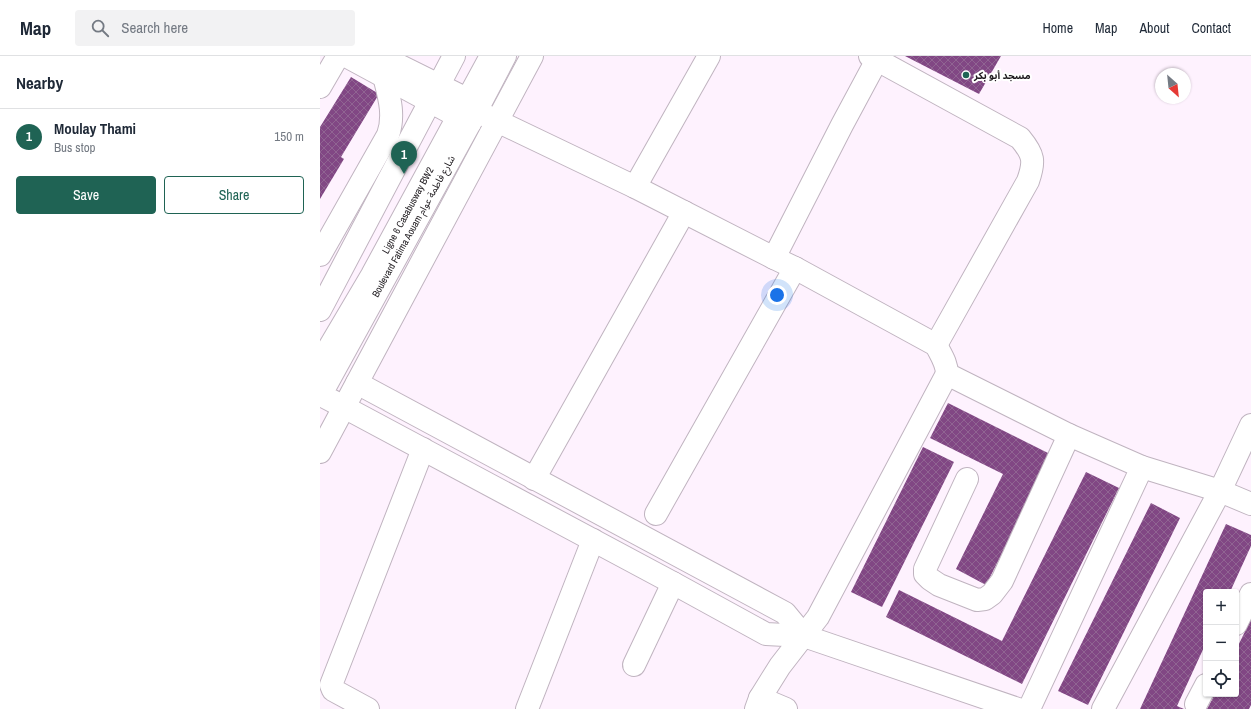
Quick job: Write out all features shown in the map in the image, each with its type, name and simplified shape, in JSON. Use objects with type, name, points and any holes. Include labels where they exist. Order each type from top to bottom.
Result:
[{"type":"street","points":[[320,87],[338,56]]},
{"type":"street","points":[[346,56],[386,65],[434,93],[466,109],[497,121],[636,187],[795,268],[936,345],[944,359],[947,374],[818,617],[780,666],[758,703],[786,709]]},
{"type":"street","points":[[386,65],[416,56]]},
{"type":"street","points":[[320,310],[454,56]]},
{"type":"street","name":"Ligne 6 Casabusway BW2","points":[[320,348],[364,273],[466,109],[482,56]]},
{"type":"street","name":"Ligne 6 Casabusway BW2","points":[[320,363],[372,275],[466,109],[491,56]]},
{"type":"street","name":"Boulevard Fatima Aouam شارع فاطمة عوام","points":[[320,395],[466,109],[505,56]]},
{"type":"street","points":[[320,452],[532,56]]},
{"type":"street","points":[[636,187],[709,56]]},
{"type":"street","points":[[774,258],[876,57],[1020,138],[1029,149],[1032,158],[1033,168],[1028,181],[936,345]]},
{"type":"street","points":[[320,255],[388,135],[391,126],[392,108],[386,65]]},
{"type":"street","points":[[534,479],[684,212]]},
{"type":"street","points":[[656,514],[795,268]]},
{"type":"street","points":[[947,374],[1069,435],[1142,467],[1220,491],[1251,504]]},
{"type":"street","points":[[357,383],[785,613],[804,636]]},
{"type":"street","points":[[320,395],[673,582],[766,634],[804,636],[971,701],[1018,709]]},
{"type":"street","points":[[1103,709],[1220,491],[1251,425]]},
{"type":"street","points":[[967,479],[924,569],[925,574],[939,585],[977,600],[985,599],[992,594],[1002,581],[1069,435]]},
{"type":"street","points":[[368,709],[333,690],[331,685],[423,449]]},
{"type":"street","points":[[1029,709],[1142,467]]},
{"type":"street","points":[[527,709],[593,540]]},
{"type":"street","points":[[634,665],[673,582]]},
{"type":"street","points":[[1239,618],[1251,594]]},
{"type":"street","points":[[1196,704],[1203,691]]},
{"type":"building","name":"مسجد أبو بكر","points":[[905,56],[1001,56],[979,94]]},
{"type":"building","points":[[351,77],[379,94],[341,157],[344,159],[320,199],[320,127]]},
{"type":"building","points":[[948,403],[1052,455],[986,585],[956,569],[1003,474],[930,438]]},
{"type":"building","points":[[923,447],[954,462],[882,607],[851,592]]},
{"type":"building","points":[[1086,472],[1119,488],[1022,684],[886,617],[899,590],[1002,641]]},
{"type":"building","points":[[1151,503],[1180,518],[1088,705],[1058,691]]},
{"type":"building","points":[[1226,524],[1251,535],[1251,546],[1231,589],[1203,589],[1203,650],[1177,706],[1184,709],[1140,709]]},
{"type":"building","points":[[1251,619],[1251,705],[1249,709],[1207,709],[1213,697],[1239,697],[1239,644]]},
{"type":"place","name":"مسجد أبو بكر","points":[[966,75]]},
{"type":"place","name":"Moulay Thami","points":[[404,174]]}]
